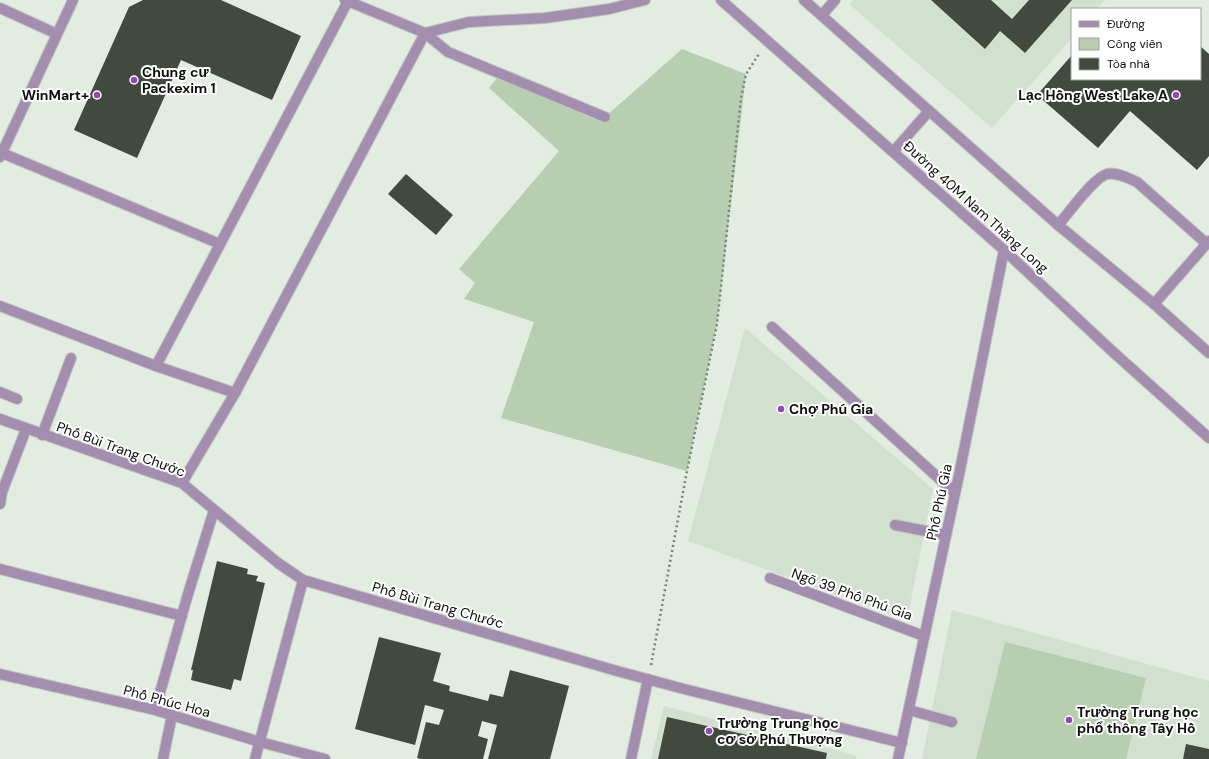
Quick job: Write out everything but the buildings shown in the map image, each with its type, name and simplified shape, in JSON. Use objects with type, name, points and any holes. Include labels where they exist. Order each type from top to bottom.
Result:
[{"type":"street","points":[[73,0],[1,154],[220,244]]},
{"type":"street","points":[[182,483],[235,393],[425,34],[469,22],[545,18],[609,8],[645,0]]},
{"type":"street","name":"Đường 40M Nam Thăng Long","points":[[722,0],[1004,250],[1112,351],[1209,438]]},
{"type":"street","points":[[804,0],[1058,225],[1154,304],[1209,353]]},
{"type":"street","points":[[822,16],[835,0]]},
{"type":"street","points":[[156,366],[346,1],[425,34],[448,52],[605,117]]},
{"type":"street","points":[[0,8],[57,34]]},
{"type":"street","points":[[893,152],[929,110]]},
{"type":"street","points":[[1058,225],[1097,179],[1108,174],[1123,175],[1137,182],[1208,243],[1154,304]]},
{"type":"street","name":"Phố Phú Gia","points":[[898,759],[955,494],[1004,250]]},
{"type":"street","points":[[0,306],[156,366],[235,393]]},
{"type":"street","points":[[772,327],[955,494]]},
{"type":"street","points":[[42,435],[71,358]]},
{"type":"street","points":[[0,392],[17,399]]},
{"type":"street","name":"Phố Bùi Trang Chước","points":[[0,420],[182,483],[278,563],[302,580],[648,679],[902,743]]},
{"type":"street","points":[[0,504],[2,492],[26,429]]},
{"type":"street","points":[[155,710],[214,510]]},
{"type":"street","points":[[896,525],[946,535]]},
{"type":"street","points":[[0,569],[182,616]]},
{"type":"street","name":"Ngõ 39 Phố Phú Gia","points":[[770,578],[924,636]]},
{"type":"street","points":[[255,759],[302,580]]},
{"type":"street","name":"Phố Phúc Hoa","points":[[0,674],[155,710],[260,742],[325,759]]},
{"type":"street","points":[[631,759],[648,679]]},
{"type":"street","points":[[909,710],[952,722]]},
{"type":"street","points":[[163,759],[172,715]]},
{"type":"path","points":[[648,679],[686,476],[717,324],[742,98],[746,74],[768,41]]},
{"type":"shaded area","points":[[853,0],[1105,0],[1098,8],[1071,8],[1071,39],[992,128],[849,4]]},
{"type":"shaded area","name":"Chợ Phú Gia","points":[[745,328],[933,489],[907,621],[688,541]]},
{"type":"shaded area","name":"Trường Trung học phổ thông Tây Hồ","points":[[952,610],[1209,681],[1209,759],[922,759]]},
{"type":"shaded area","name":"Trường Trung học cơ sở Phú Thượng","points":[[664,706],[855,755],[857,759],[651,759]]},
{"type":"green space","points":[[682,49],[746,74],[717,324],[687,471],[501,418],[534,322],[464,299],[475,283],[459,269],[559,151],[489,88],[501,73],[605,117]]},
{"type":"green space","points":[[1005,642],[1146,678],[1126,759],[976,759]]},
{"type":"place","name":"Chung cư Packexim 1","points":[[134,80]]},
{"type":"place","name":"WinMart+","points":[[97,95]]},
{"type":"place","name":"Lạc Hồng West Lake A","points":[[1176,95]]},
{"type":"place","name":"Chợ Phú Gia","points":[[781,409]]},
{"type":"place","name":"Trường Trung học phổ thông Tây Hồ","points":[[1069,720]]},
{"type":"place","name":"Trường Trung học cơ sở Phú Thượng","points":[[709,731]]}]
